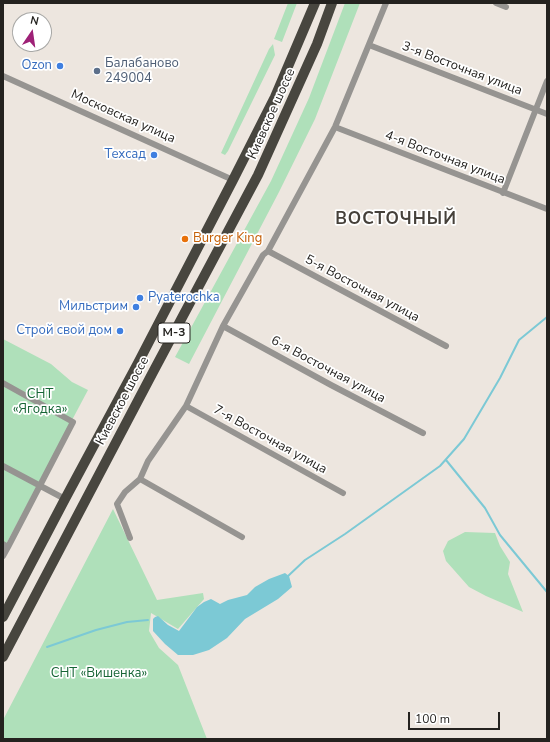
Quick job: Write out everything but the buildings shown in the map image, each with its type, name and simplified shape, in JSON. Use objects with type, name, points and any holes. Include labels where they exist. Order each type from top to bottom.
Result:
[{"type":"highway","name":"Киевское шоссе","points":[[3,617],[233,180],[275,96],[315,3]]},
{"type":"highway","name":"Киевское шоссе","points":[[3,657],[258,175],[311,57],[332,3]]},
{"type":"highway","points":[[295,52],[304,46],[309,48],[311,57]]},
{"type":"street","points":[[130,538],[117,504],[125,492],[140,479],[148,461],[186,406],[223,326],[263,255],[268,252],[335,127],[386,3]]},
{"type":"street","points":[[496,3],[506,7]]},
{"type":"street","name":"3-я Восточная улица","points":[[369,45],[547,114]]},
{"type":"street","name":"Московская улица","points":[[3,76],[233,180]]},
{"type":"street","points":[[503,193],[547,81]]},
{"type":"street","name":"4-я Восточная улица","points":[[335,127],[547,209]]},
{"type":"street","name":"5-я Восточная улица","points":[[268,252],[446,346]]},
{"type":"street","name":"6-я Восточная улица","points":[[223,326],[423,433]]},
{"type":"street","points":[[3,383],[73,422],[40,486],[5,545],[3,556]]},
{"type":"street","name":"7-я Восточная улица","points":[[186,406],[343,493]]},
{"type":"street","points":[[3,466],[65,499]]},
{"type":"street","points":[[140,479],[242,537]]},
{"type":"green space","points":[[288,3],[297,3],[282,42],[274,39]]},
{"type":"green space","points":[[345,3],[360,3],[315,119],[279,192],[189,364],[175,357],[271,181],[309,98]]},
{"type":"green space","points":[[273,44],[275,55],[225,155],[221,153],[269,49]]},
{"type":"green space","name":"СНТ «Ягодка»","points":[[3,339],[51,364],[72,382],[88,390],[3,550]]},
{"type":"green space","name":"СНТ «Вишенка»","points":[[113,509],[157,600],[203,593],[204,599],[178,629],[151,613],[149,631],[159,648],[178,665],[207,739],[3,739],[3,720]]},
{"type":"green space","points":[[465,532],[495,533],[500,546],[510,562],[508,574],[523,612],[469,587],[446,561],[443,551],[448,541]]},
{"type":"water","points":[[285,573],[289,576],[292,587],[278,599],[245,619],[227,638],[209,650],[193,655],[178,655],[153,631],[153,619],[155,617],[158,616],[168,625],[179,631],[197,607],[204,602],[211,599],[220,604],[228,600],[247,595],[255,587],[269,579]]},
{"type":"waterway","points":[[287,577],[305,560],[345,534],[440,466],[464,439],[500,378],[519,340],[547,317]]},
{"type":"waterway","points":[[446,460],[485,508],[500,535],[547,592]]},
{"type":"waterway","points":[[47,647],[96,630],[127,622],[148,620]]},
{"type":"place","name":"Ozon","points":[[60,66]]},
{"type":"place","name":"Балабаново 249004","points":[[97,71]]},
{"type":"place","name":"Техсад","points":[[154,155]]},
{"type":"place","name":"Burger King","points":[[185,239]]},
{"type":"place","name":"Pyaterochka","points":[[140,298]]},
{"type":"place","name":"Мильстрим","points":[[136,307]]},
{"type":"place","name":"Строй свой дом","points":[[120,331]]},
{"type":"district","name":"ВОСТОЧНЫЙ","points":[[396,220]]}]
